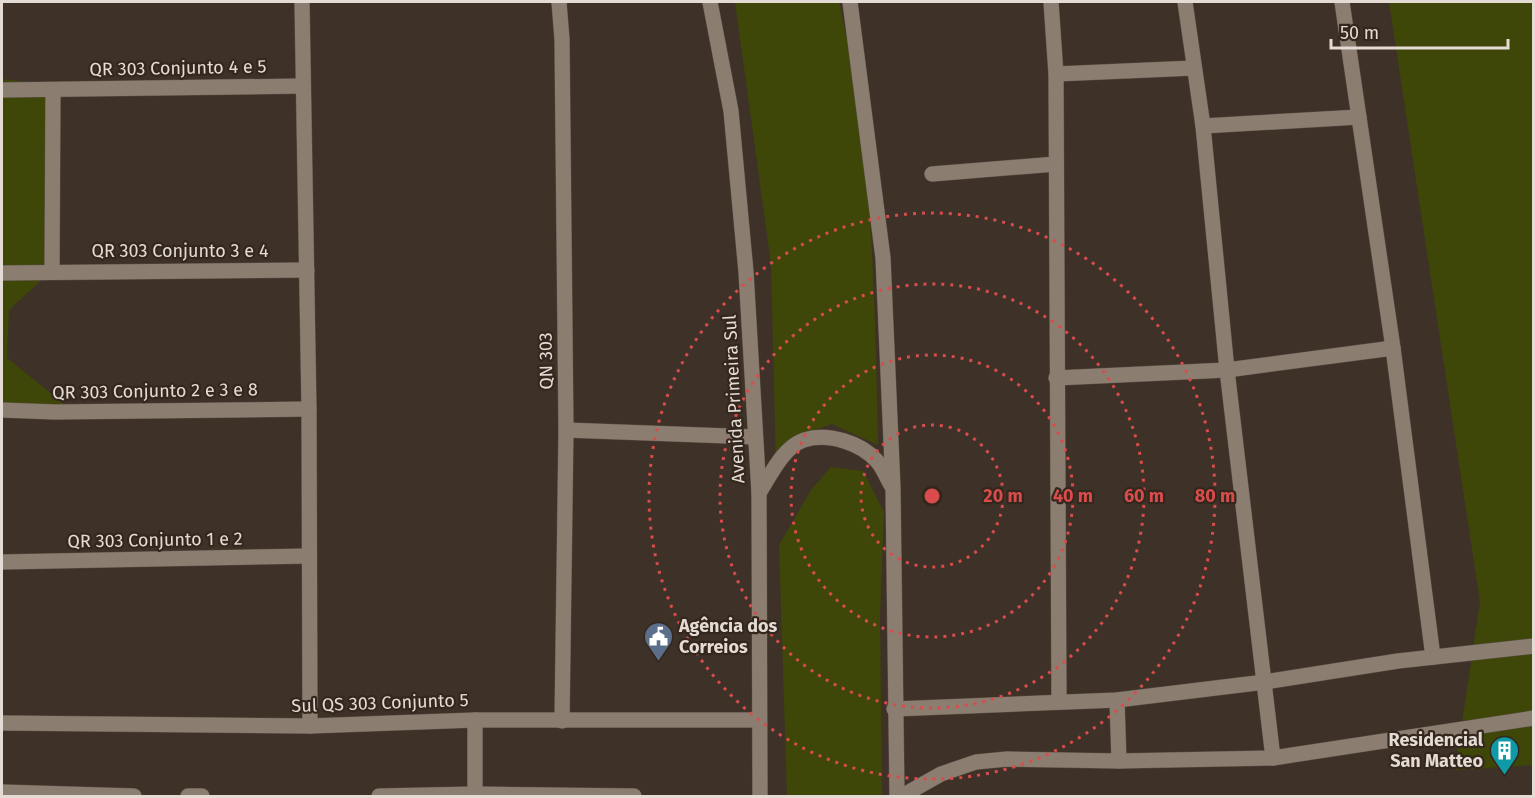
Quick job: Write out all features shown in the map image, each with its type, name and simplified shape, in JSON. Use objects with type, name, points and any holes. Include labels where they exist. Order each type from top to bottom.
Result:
[{"type":"street","points":[[302,2],[309,409],[310,726]]},
{"type":"street","name":"QN 303","points":[[559,2],[562,39],[566,430],[562,721]]},
{"type":"street","name":"Avenida Primeira Sul","points":[[710,2],[731,111],[746,272],[759,493],[760,796]]},
{"type":"street","points":[[850,2],[883,258],[893,488],[894,709],[897,796]]},
{"type":"street","points":[[1051,2],[1056,74],[1059,700]]},
{"type":"street","points":[[1185,2],[1203,126],[1227,370],[1273,758]]},
{"type":"street","points":[[1342,2],[1394,348],[1433,657]]},
{"type":"street","points":[[1056,74],[1194,68]]},
{"type":"street","name":"QR 303 Conjunto 4 e 5","points":[[2,90],[303,86]]},
{"type":"street","points":[[52,90],[52,271]]},
{"type":"street","points":[[1203,126],[1359,117]]},
{"type":"street","points":[[932,174],[1056,164]]},
{"type":"street","name":"QR 303 Conjunto 3 e 4","points":[[2,273],[307,270]]},
{"type":"street","points":[[1056,378],[1227,370],[1394,348]]},
{"type":"street","name":"QR 303 Conjunto 2 e 3 e 8","points":[[2,410],[55,412],[309,409]]},
{"type":"street","points":[[566,430],[755,437]]},
{"type":"street","points":[[759,493],[783,457],[803,440],[832,438],[849,442],[876,460],[893,488]]},
{"type":"street","name":"QR 303 Conjunto 1 e 2","points":[[2,562],[309,556]]},
{"type":"street","points":[[894,709],[1059,700],[1117,700],[1265,682],[1433,657],[1533,646]]},
{"type":"street","points":[[1117,700],[1119,761]]},
{"type":"street","points":[[903,796],[940,774],[976,762],[1006,759],[1119,761],[1273,758],[1533,718]]},
{"type":"street","points":[[475,720],[475,794]]},
{"type":"street","name":"Sul QS 303 Conjunto 5","points":[[2,723],[310,726],[475,720],[759,720]]},
{"type":"street","points":[[2,792],[134,796]]},
{"type":"street","points":[[379,796],[475,794],[634,796]]},
{"type":"street","points":[[188,796],[200,796]]},
{"type":"green space","points":[[735,2],[839,2],[859,111],[870,222],[878,445],[832,424],[799,435],[776,467],[771,264]]},
{"type":"green space","points":[[1389,2],[1533,2],[1533,765],[1455,770],[1480,602]]},
{"type":"green space","points":[[2,79],[52,85],[53,269],[9,310],[7,358],[73,411],[2,415]]},
{"type":"green space","points":[[831,467],[863,471],[884,512],[880,615],[882,796],[787,796],[779,545],[811,490]]},
{"type":"place","name":"Agência dos Correios","points":[[658,662]]},
{"type":"place","name":"Residencial San Matteo","points":[[1504,776]]}]
